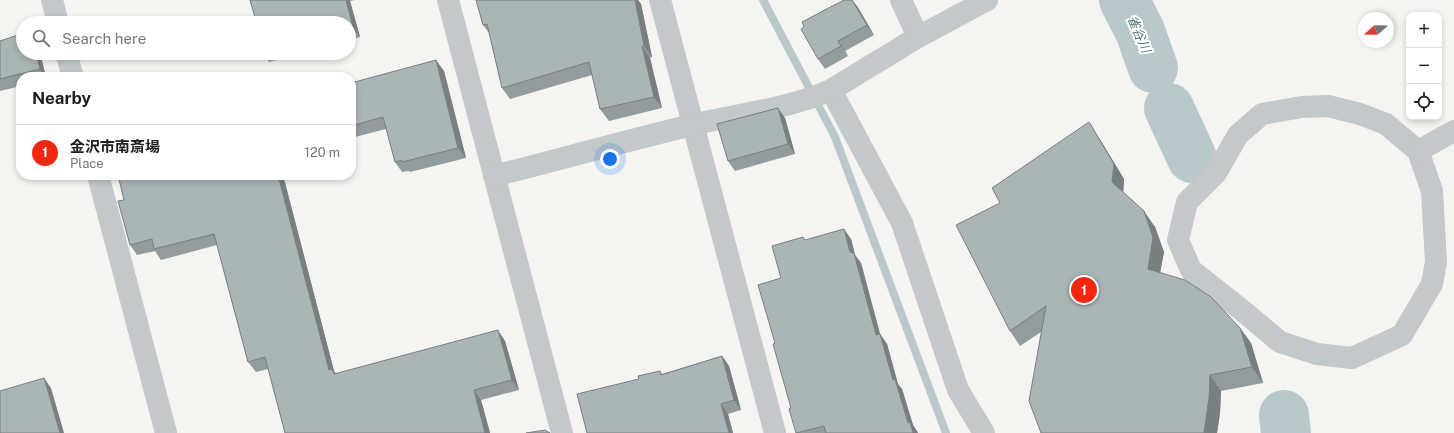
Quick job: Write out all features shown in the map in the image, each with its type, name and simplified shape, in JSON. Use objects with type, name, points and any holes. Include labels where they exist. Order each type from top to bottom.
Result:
[{"type":"street","points":[[52,0],[56,16]]},
{"type":"street","points":[[448,0],[562,433]]},
{"type":"street","points":[[660,0],[775,433]]},
{"type":"street","points":[[900,0],[918,37]]},
{"type":"street","points":[[494,176],[693,125],[787,105],[824,93],[918,37],[987,0]]},
{"type":"street","points":[[68,60],[72,72]]},
{"type":"street","points":[[824,93],[902,224],[958,390],[984,433]]},
{"type":"street","points":[[1328,106],[1360,114],[1386,124],[1418,151],[1432,191],[1436,262],[1432,284],[1402,335],[1352,358],[1317,354],[1280,342],[1191,270],[1178,240],[1187,202],[1216,173],[1238,135],[1262,114],[1302,107],[1328,106]]},
{"type":"street","points":[[1418,151],[1454,131]]},
{"type":"street","points":[[99,180],[166,433]]},
{"type":"building","points":[[250,0],[346,0],[350,16],[255,16]]},
{"type":"building","points":[[476,0],[635,0],[644,46],[642,46],[654,97],[600,109],[589,62],[502,88],[487,24],[483,25]]},
{"type":"building","points":[[844,0],[852,0],[867,25],[838,41],[841,46],[818,59],[801,29],[804,27],[802,22]]},
{"type":"building","points":[[16,36],[16,60],[38,60],[40,69],[28,72],[16,72],[16,75],[0,79],[0,41]]},
{"type":"building","points":[[436,60],[458,148],[402,162],[402,160],[395,162],[383,117],[356,125],[356,82]]},
{"type":"building","points":[[778,108],[788,144],[728,161],[717,124]]},
{"type":"building","points":[[1089,122],[1114,164],[1112,182],[1144,211],[1153,237],[1148,269],[1185,280],[1211,297],[1240,328],[1252,367],[1210,375],[1209,398],[1204,433],[1041,433],[1029,401],[1046,306],[1010,331],[956,225],[1000,203],[992,188]]},
{"type":"building","points":[[119,180],[279,180],[329,370],[332,369],[334,374],[498,330],[512,380],[474,390],[485,433],[285,433],[265,357],[248,362],[214,234],[154,249],[152,239],[130,245],[118,201],[124,200]]},
{"type":"building","points":[[844,229],[850,252],[854,253],[876,335],[880,334],[893,380],[895,379],[908,423],[910,422],[913,433],[826,433],[824,426],[796,433],[789,409],[791,408],[773,344],[775,343],[758,285],[781,278],[772,246],[803,237],[805,240]]},
{"type":"building","points":[[722,356],[734,400],[721,404],[729,433],[587,433],[577,394],[639,379],[638,376],[660,371],[661,375]]},
{"type":"building","points":[[44,378],[60,433],[0,433],[0,391]]},
{"type":"building","points":[[545,430],[550,433],[526,433]]},
{"type":"waterway","points":[[763,0],[835,137],[946,433]]},
{"type":"waterway","name":"雀谷川","points":[[1124,0],[1140,31],[1153,68]]},
{"type":"waterway","name":"雀谷川","points":[[1169,108],[1192,158]]},
{"type":"waterway","name":"雀谷川","points":[[1284,415],[1286,433]]},
{"type":"place","name":"金沢市南斎場","points":[[1084,290]]}]
